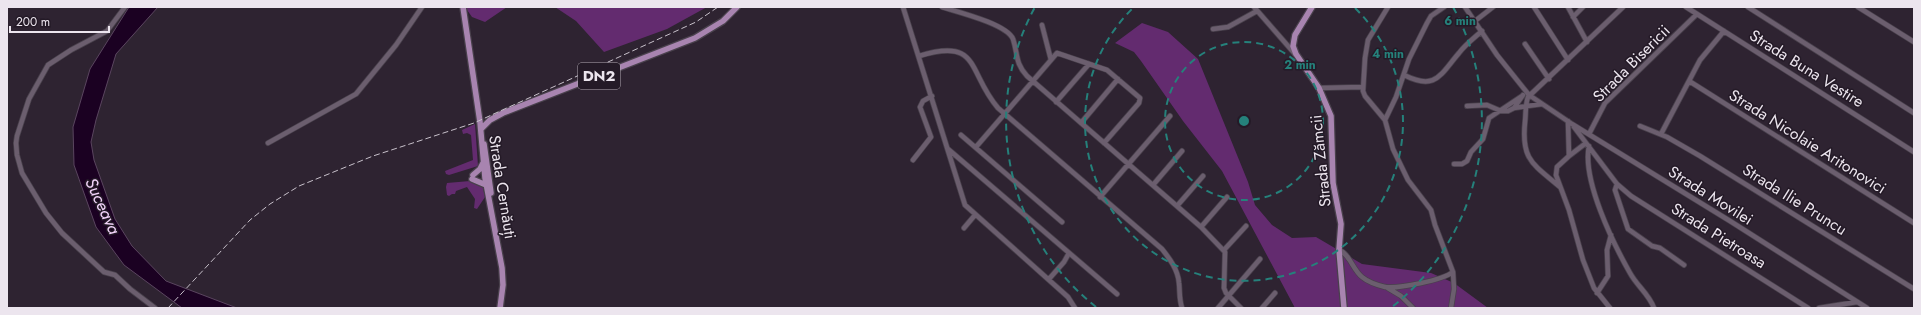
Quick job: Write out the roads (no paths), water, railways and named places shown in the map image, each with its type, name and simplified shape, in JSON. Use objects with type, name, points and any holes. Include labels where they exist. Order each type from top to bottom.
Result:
[{"type":"main road","name":"Strada Cernăuți","points":[[463,7],[481,129],[486,185],[499,249]]},
{"type":"main road","name":"DN2","points":[[481,129],[490,120],[503,113],[695,38],[723,20],[737,7]]},
{"type":"main road","points":[[1296,54],[1292,42],[1312,7]]},
{"type":"main road","name":"Strada Zămcii","points":[[1296,54],[1319,88],[1330,110],[1332,123],[1333,183],[1341,224],[1339,250],[1344,308]]},
{"type":"main road","name":"Strada Cernăuți","points":[[481,129],[503,282],[500,308]]},
{"type":"main road","points":[[483,163],[480,170],[472,177],[486,185]]},
{"type":"street","points":[[125,7],[107,31],[55,60],[43,71],[24,111],[17,136],[16,150],[25,177],[53,223],[104,272],[115,275],[130,289],[155,308]]},
{"type":"street","points":[[268,143],[356,94],[393,49],[422,7]]},
{"type":"street","points":[[903,7],[965,205],[1049,279],[1068,297],[1075,308]]},
{"type":"street","points":[[942,7],[999,27],[1008,32],[1013,40],[1018,65],[1021,70],[1104,144],[1201,227],[1224,250],[1226,255],[1224,288],[1228,296],[1241,308]]},
{"type":"street","points":[[1388,7],[1368,40],[1362,88],[1365,96],[1385,120],[1396,158],[1411,185],[1431,210],[1435,225],[1453,272],[1454,289],[1451,308]]},
{"type":"street","points":[[1385,120],[1396,97],[1409,59],[1429,19],[1444,7]]},
{"type":"street","name":"Strada Movilei","points":[[1465,7],[1526,94],[1867,308]]},
{"type":"street","points":[[1475,21],[1493,7]]},
{"type":"street","points":[[1534,7],[1568,60]]},
{"type":"street","points":[[1568,7],[1587,42]]},
{"type":"street","points":[[1573,16],[1583,7]]},
{"type":"street","points":[[1454,164],[1462,164],[1467,161],[1472,152],[1483,139],[1489,118],[1548,78],[1624,7]]},
{"type":"street","name":"Strada Buna Vestire","points":[[1686,7],[1914,152]]},
{"type":"street","points":[[1748,7],[1914,113]]},
{"type":"street","points":[[1858,7],[1914,42]]},
{"type":"street","points":[[1213,28],[1228,27],[1255,9]]},
{"type":"street","name":"Strada Zămcii","points":[[1255,9],[1296,54]]},
{"type":"street","name":"Strada Bisericii","points":[[1589,134],[1605,103],[1697,14]]},
{"type":"street","points":[[1042,25],[1051,60]]},
{"type":"street","points":[[1404,75],[1427,83],[1435,81],[1446,71],[1460,50],[1482,31]]},
{"type":"street","points":[[1661,134],[1702,57],[1724,31]]},
{"type":"street","points":[[1286,42],[1295,35]]},
{"type":"street","points":[[1525,44],[1548,78]]},
{"type":"street","points":[[919,56],[947,49],[961,53],[973,64],[985,91],[1005,114],[1167,255],[1178,277],[1179,298],[1182,308]]},
{"type":"street","points":[[976,147],[1057,53],[1107,70],[1141,100],[1104,144]]},
{"type":"street","points":[[1056,102],[1089,64]]},
{"type":"street","points":[[1081,123],[1118,79]]},
{"type":"street","name":"Strada Nicolaie Aritonovici","points":[[1689,81],[1914,223]]},
{"type":"street","points":[[1319,88],[1362,88]]},
{"type":"street","points":[[1526,94],[1524,138],[1527,155],[1538,168],[1560,186]]},
{"type":"street","points":[[1514,108],[1526,94]]},
{"type":"street","points":[[913,160],[931,137],[920,107],[923,101],[932,96]]},
{"type":"street","points":[[1467,106],[1487,105],[1499,110],[1508,111],[1514,108],[1542,104]]},
{"type":"street","points":[[1100,197],[1170,116]]},
{"type":"street","points":[[1569,156],[1570,122]]},
{"type":"street","name":"Strada Pietroasa","points":[[1570,122],[1616,184],[1631,196],[1808,308]]},
{"type":"street","name":"Strada Ilie Pruncu","points":[[1640,126],[1661,134],[1700,156],[1914,289]]},
{"type":"street","points":[[961,135],[1062,222]]},
{"type":"street","points":[[1588,145],[1569,156],[1556,171],[1583,260],[1597,293],[1610,308]]},
{"type":"street","points":[[1588,145],[1587,157],[1595,193],[1611,235],[1630,274],[1650,298],[1654,308]]},
{"type":"street","points":[[948,149],[1117,294]]},
{"type":"street","points":[[1153,185],[1182,151]]},
{"type":"street","points":[[1177,206],[1203,176]]},
{"type":"street","name":"Strada Pietroasa","points":[[1616,184],[1616,190],[1628,229],[1652,246],[1660,248],[1684,264]]},
{"type":"street","points":[[1201,227],[1227,197]]},
{"type":"street","points":[[964,228],[975,215]]},
{"type":"street","points":[[1224,250],[1246,226]]},
{"type":"street","points":[[1597,293],[1608,276],[1607,250],[1611,235]]},
{"type":"street","points":[[1339,250],[1344,252],[1362,277],[1375,284],[1386,287],[1401,296],[1414,308]]},
{"type":"street","points":[[1049,279],[1069,254]]},
{"type":"street","points":[[1218,308],[1260,259]]},
{"type":"street","points":[[1386,287],[1448,276],[1453,272]]},
{"type":"street","points":[[1262,308],[1275,293]]},
{"type":"street","points":[[1819,308],[1857,302],[1858,308]]},
{"type":"water","name":"Suceava","points":[[129,7],[158,7],[116,54],[96,120],[91,142],[94,160],[115,219],[132,246],[166,281],[237,308],[182,308],[124,265],[96,227],[74,165],[73,127],[90,69]]},
{"type":"railway","points":[[168,308],[250,220],[270,204],[299,186],[373,156],[474,123],[696,22],[718,7]]}]
